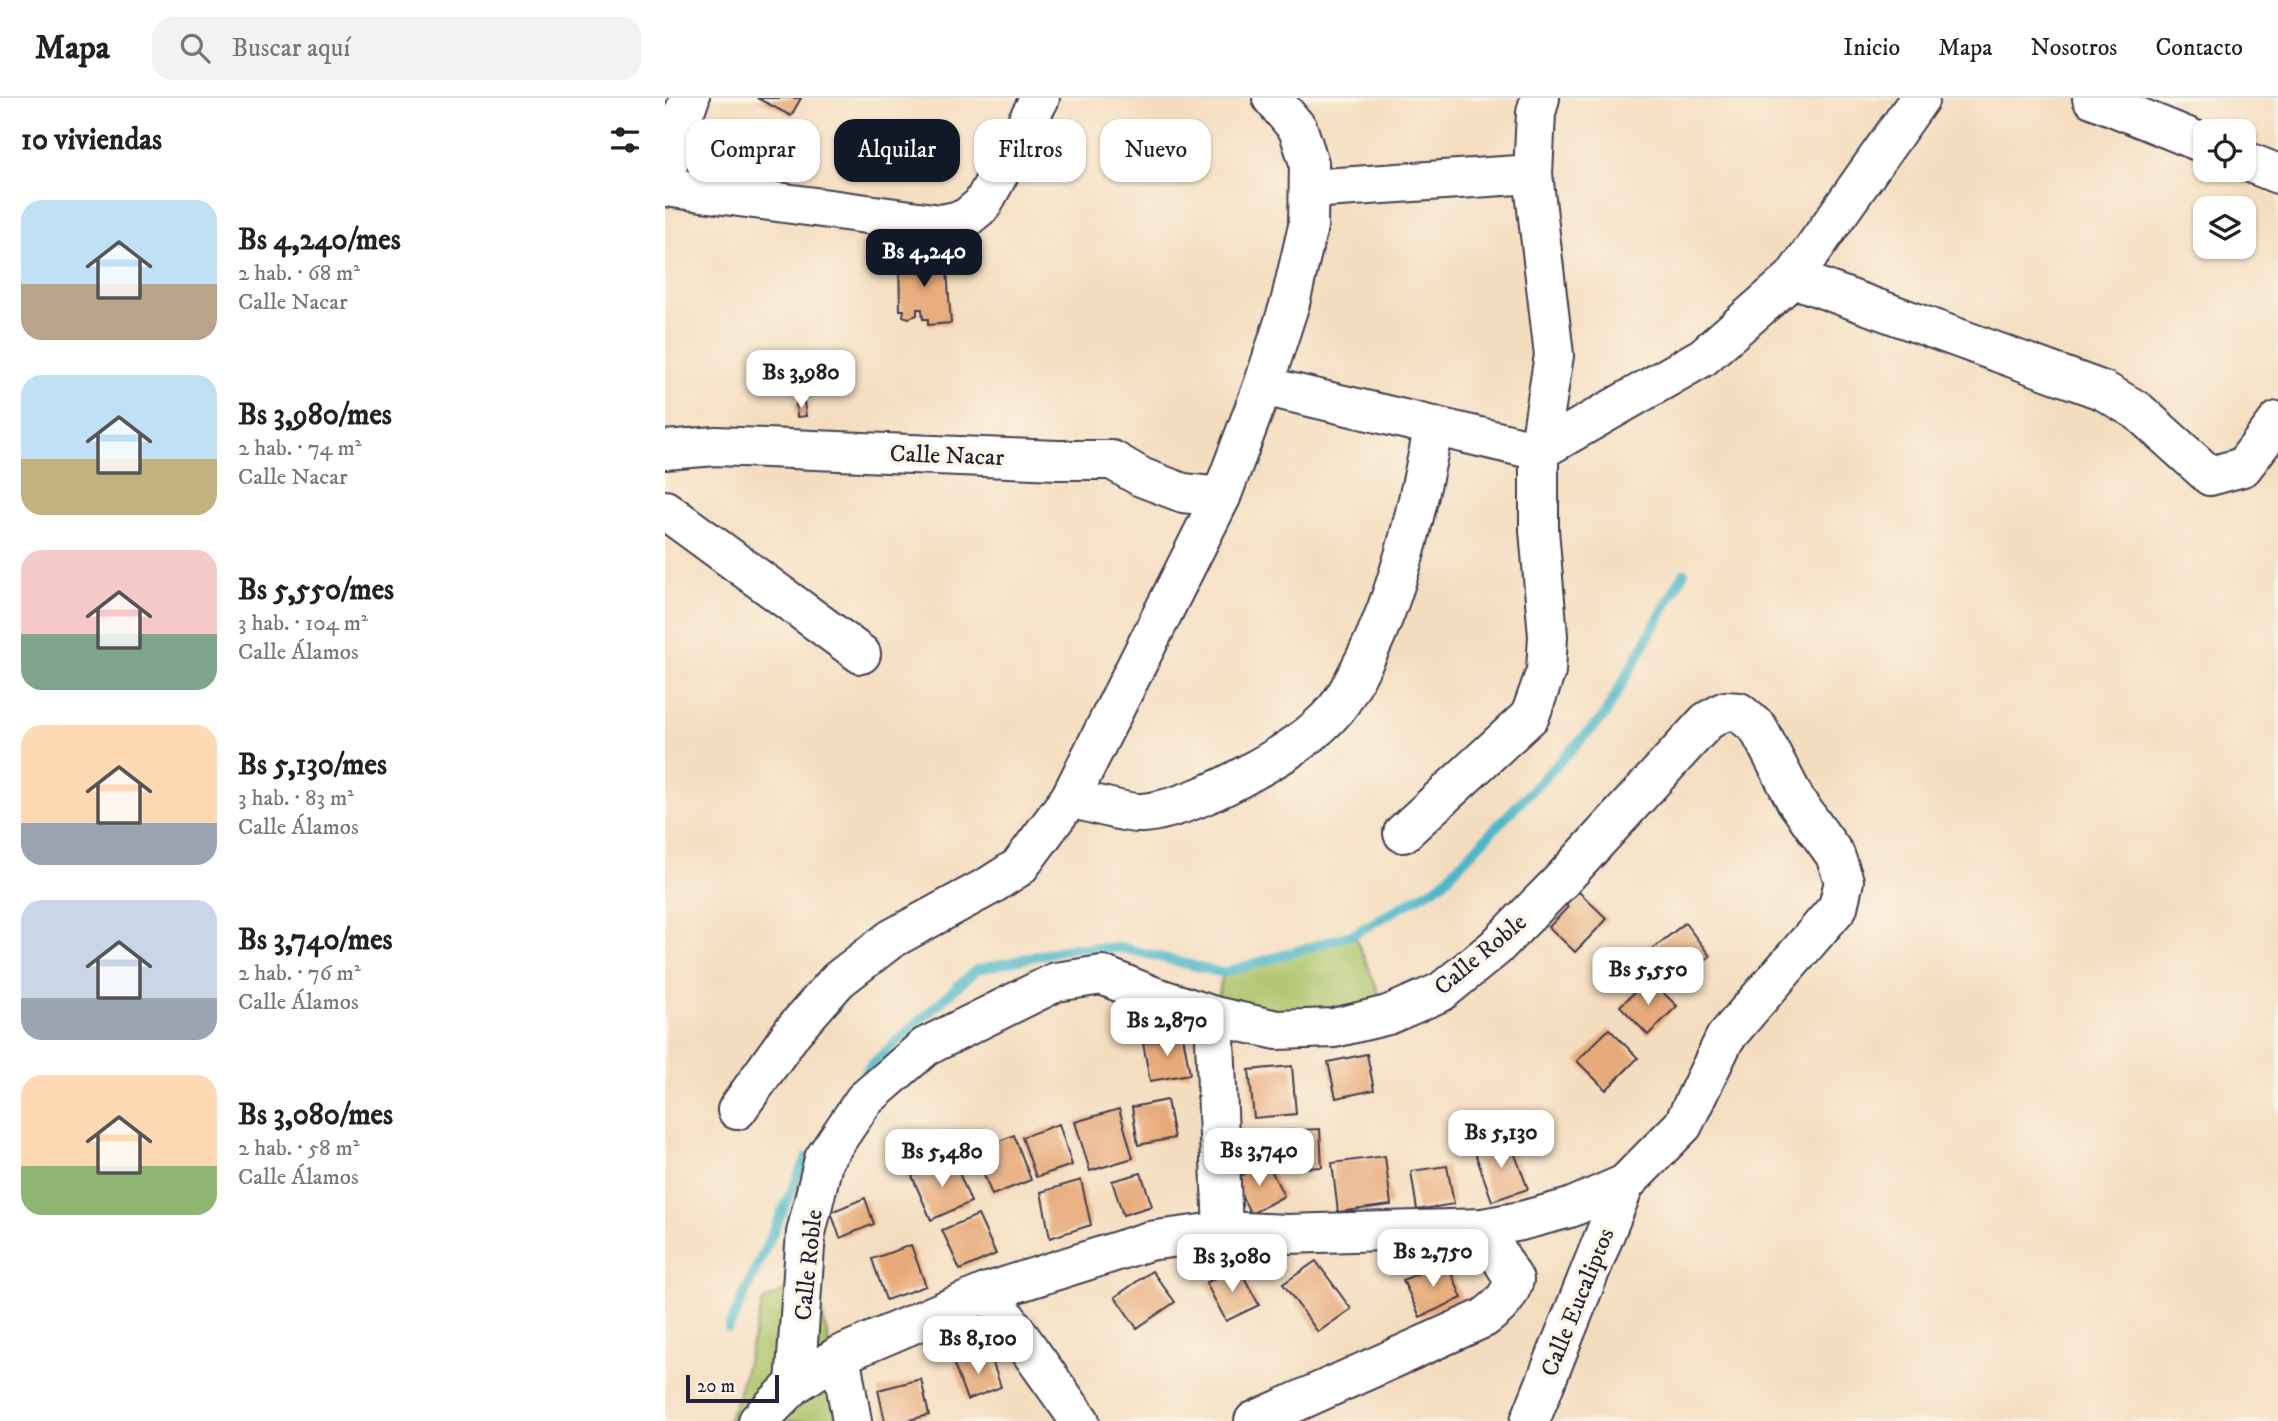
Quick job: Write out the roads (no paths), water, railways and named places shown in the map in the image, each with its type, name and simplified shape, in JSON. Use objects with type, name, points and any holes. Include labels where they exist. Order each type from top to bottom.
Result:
[{"type":"street","points":[[665,180],[675,134],[689,98]]},
{"type":"street","points":[[665,187],[941,223],[965,219],[982,205],[1040,98]]},
{"type":"street","points":[[737,1110],[793,1031],[838,980],[891,939],[991,886],[1019,867],[1070,798],[1221,497],[1263,386],[1290,303],[1308,226],[1309,163],[1299,129],[1272,98]]},
{"type":"street","points":[[1403,833],[1530,716],[1546,671],[1548,636],[1539,530],[1539,451],[1554,355],[1533,174],[1536,113],[1540,98]]},
{"type":"street","points":[[1263,386],[1539,451],[1703,357],[1793,278],[1920,98]]},
{"type":"street","points":[[2092,98],[2193,139]]},
{"type":"street","points":[[2256,165],[2278,174]]},
{"type":"street","points":[[1309,189],[1533,174]]},
{"type":"street","points":[[1793,278],[2104,391],[2139,411],[2210,476],[2243,467],[2278,421]]},
{"type":"street","points":[[1070,798],[1141,813],[1176,805],[1239,779],[1294,746],[1324,722],[1349,691],[1392,598],[1416,512],[1433,426]]},
{"type":"street","name":"Calle Nacar","points":[[665,450],[716,446],[1112,460],[1140,477],[1184,493],[1221,497]]},
{"type":"street","points":[[665,510],[861,654]]},
{"type":"street","name":"Calle Roble","points":[[795,1384],[806,1233],[824,1159],[863,1100],[925,1046],[1056,982],[1102,975],[1153,996],[1214,1016],[1277,1030],[1334,1028],[1388,1015],[1441,992],[1495,948],[1561,881],[1707,721],[1725,711],[1739,712],[1758,728],[1796,801],[1835,855],[1844,880],[1838,907],[1725,1038],[1683,1125],[1625,1184]]},
{"type":"street","points":[[1214,1016],[1223,1231]]},
{"type":"street","points":[[758,1421],[795,1384],[840,1355],[988,1292],[1149,1241],[1223,1231],[1287,1234],[1483,1228],[1521,1222],[1570,1208],[1625,1184]]},
{"type":"street","name":"Calle Eucaliptos","points":[[1530,1421],[1625,1184]]},
{"type":"street","points":[[1254,1421],[1484,1318],[1498,1308],[1509,1296],[1514,1280],[1483,1228]]},
{"type":"street","points":[[988,1292],[1080,1421]]},
{"type":"street","points":[[840,1355],[852,1421]]},
{"type":"waterway","points":[[857,1084],[871,1065],[976,970],[1071,948],[1123,948],[1223,973],[1354,934],[1441,884],[1604,716],[1684,573]]},
{"type":"waterway","points":[[729,1328],[807,1157]]}]
